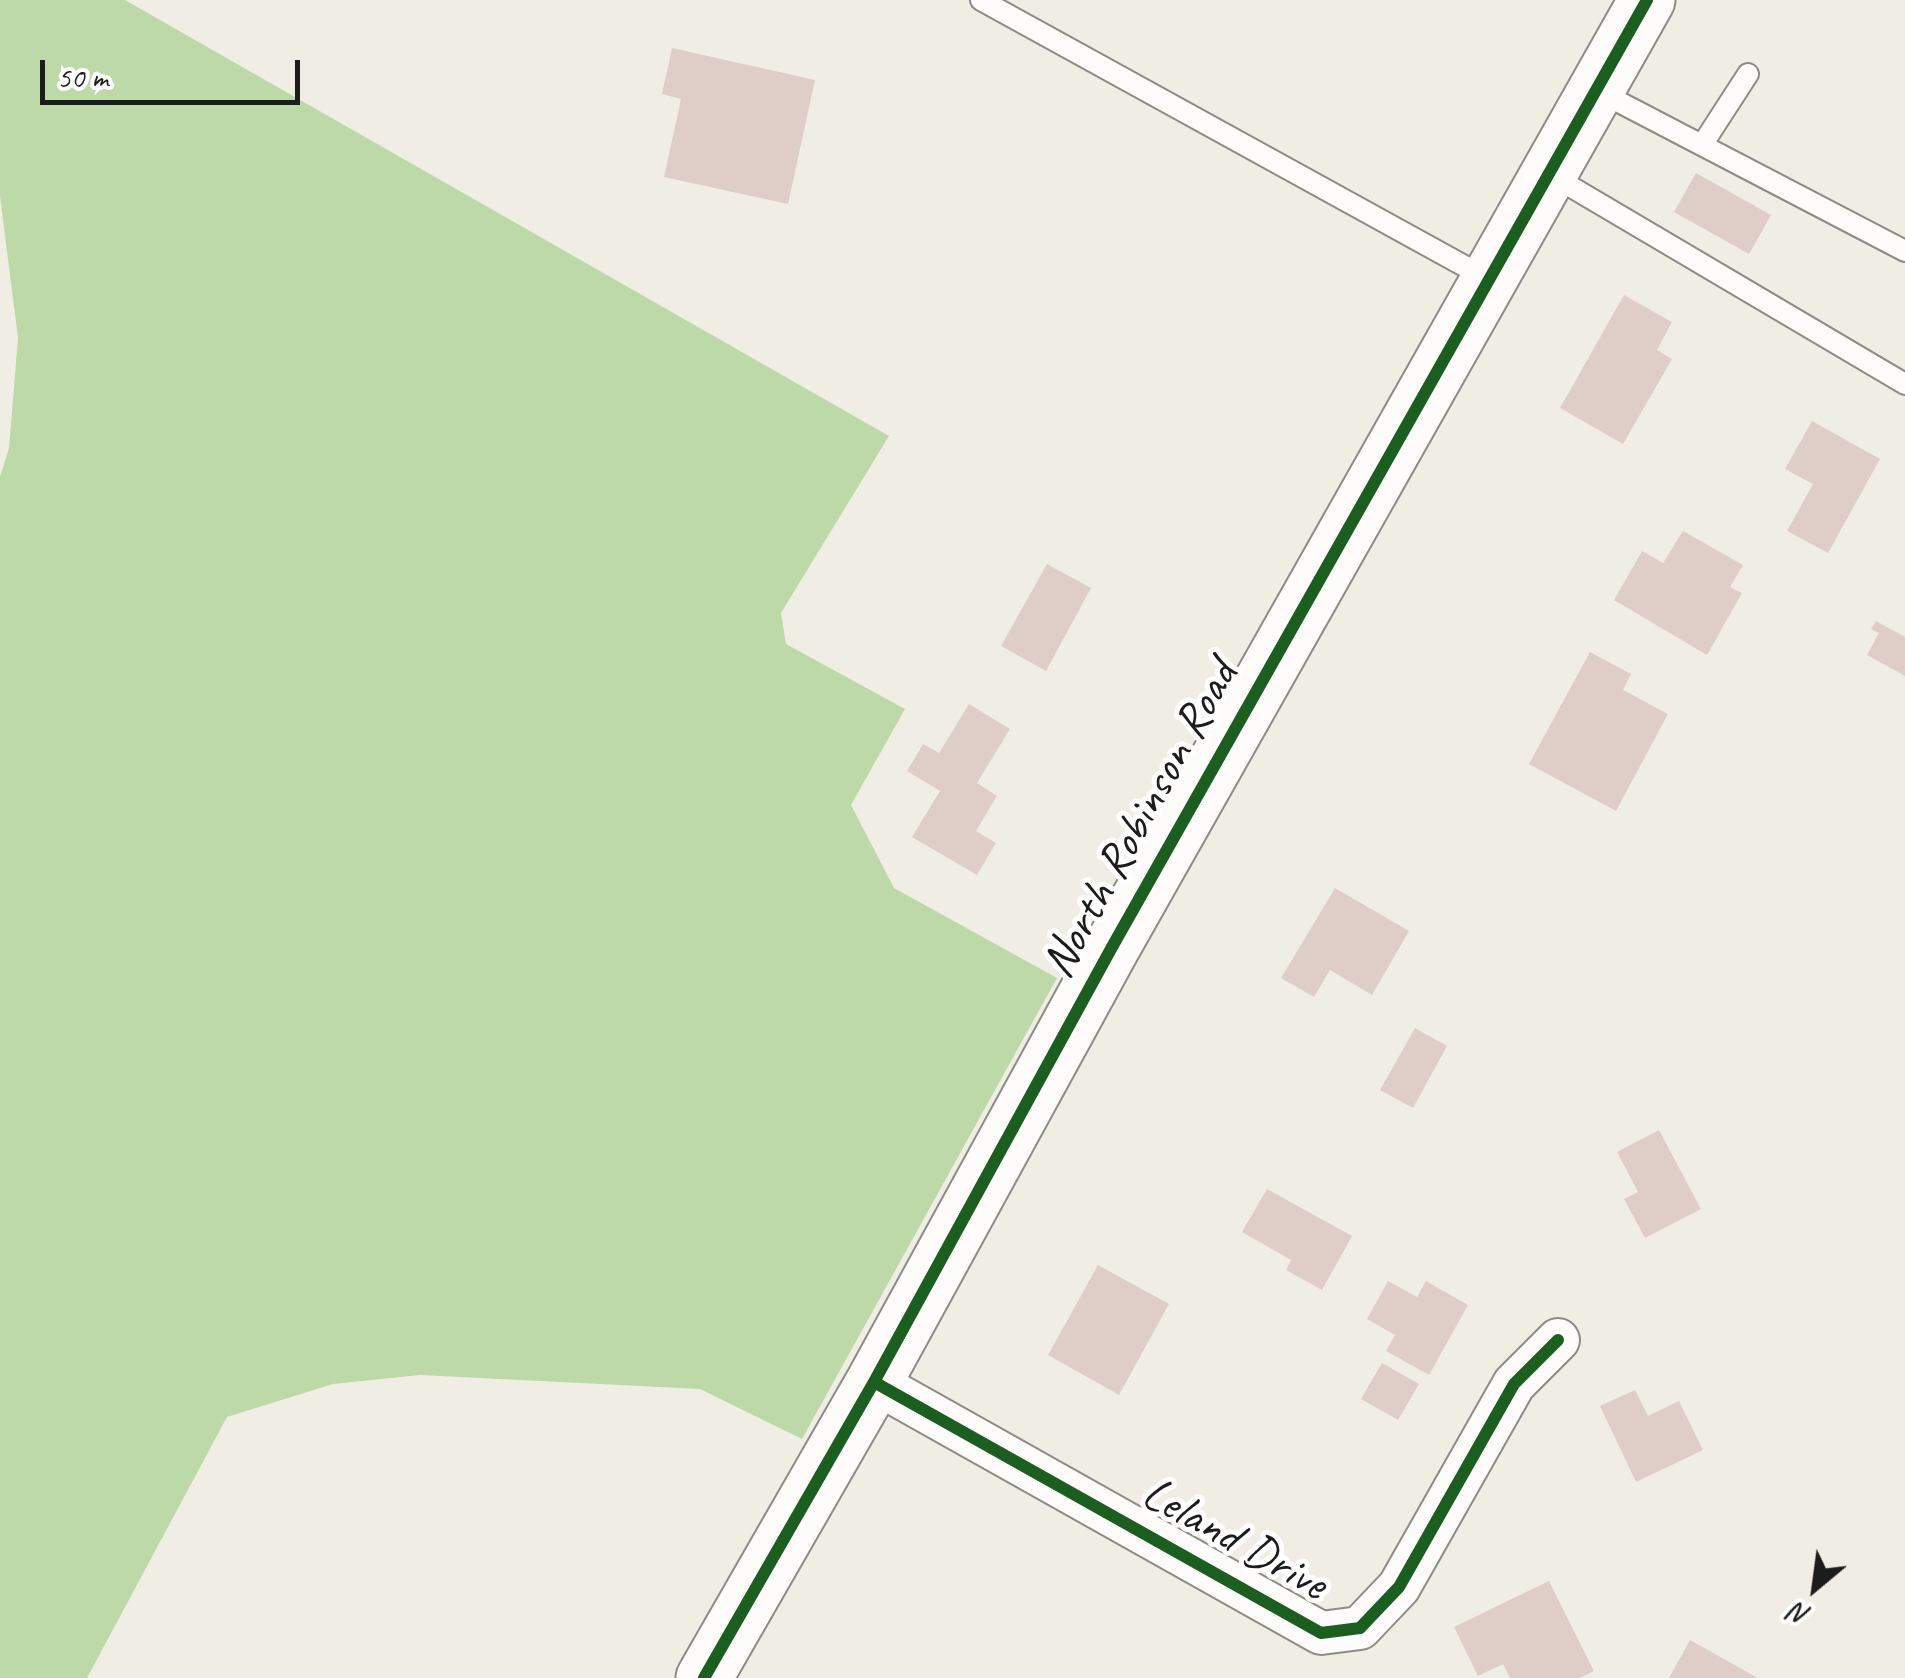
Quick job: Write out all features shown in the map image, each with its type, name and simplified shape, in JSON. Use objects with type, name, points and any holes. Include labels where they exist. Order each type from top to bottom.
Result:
[{"type":"street","name":"North Robinson Road","points":[[704,1678],[874,1382],[1112,947],[1647,0]]},
{"type":"street","name":"Leland Drive","points":[[874,1382],[1321,1633],[1360,1628],[1398,1588],[1514,1384],[1558,1340]]},
{"type":"lane","points":[[981,0],[1490,280]]},
{"type":"lane","points":[[1702,145],[1748,74]]},
{"type":"lane","points":[[1596,90],[1905,251]]},
{"type":"lane","points":[[1549,174],[1905,384]]},
{"type":"green space","points":[[0,0],[125,0],[889,436],[781,613],[786,644],[905,709],[851,805],[894,888],[1057,978],[802,1439],[700,1389],[420,1375],[333,1384],[227,1417],[87,1678],[0,1678],[0,477],[9,448],[18,338],[0,196]]},
{"type":"building","points":[[672,48],[815,80],[788,204],[664,177],[681,99],[662,94]]},
{"type":"building","points":[[1696,173],[1771,215],[1749,254],[1674,212]]},
{"type":"building","points":[[1624,295],[1672,322],[1657,350],[1672,359],[1623,444],[1560,408]]},
{"type":"building","points":[[1812,421],[1880,459],[1828,553],[1787,531],[1813,484],[1785,469]]},
{"type":"building","points":[[1683,531],[1743,565],[1730,587],[1742,593],[1707,655],[1614,600],[1642,551],[1663,563]]},
{"type":"building","points":[[1047,564],[1091,588],[1046,671],[1001,646]]},
{"type":"building","points":[[1876,621],[1905,637],[1905,676],[1867,655],[1879,633],[1871,629]]},
{"type":"building","points":[[1590,652],[1631,674],[1623,690],[1668,714],[1616,811],[1529,764]]},
{"type":"building","points":[[969,704],[1010,729],[977,783],[997,796],[976,831],[996,843],[977,875],[912,837],[940,791],[907,771],[923,744],[939,753]]},
{"type":"building","points":[[1335,888],[1409,931],[1372,995],[1330,970],[1314,997],[1281,978]]},
{"type":"building","points":[[1415,1028],[1447,1046],[1413,1108],[1380,1090]]},
{"type":"building","points":[[1659,1130],[1701,1209],[1645,1238],[1624,1199],[1638,1192],[1617,1152]]},
{"type":"building","points":[[1267,1189],[1352,1236],[1322,1290],[1286,1270],[1291,1260],[1242,1232]]},
{"type":"building","points":[[1098,1265],[1169,1304],[1119,1395],[1048,1355]]},
{"type":"building","points":[[1388,1281],[1417,1297],[1426,1281],[1468,1305],[1429,1375],[1386,1351],[1395,1335],[1367,1319]]},
{"type":"building","points":[[1382,1363],[1419,1384],[1398,1420],[1361,1399]]},
{"type":"building","points":[[1635,1390],[1648,1416],[1679,1401],[1703,1450],[1636,1482],[1600,1406]]},
{"type":"building","points":[[1549,1581],[1594,1671],[1580,1678],[1510,1678],[1503,1664],[1478,1676],[1454,1627]]},
{"type":"building","points":[[1690,1640],[1758,1678],[1669,1678]]},
{"type":"cycle path","points":[[704,1678],[874,1382],[1112,947],[1647,0]]},
{"type":"cycle path","points":[[874,1382],[1321,1633],[1360,1628],[1399,1587],[1514,1384],[1558,1340]]}]
